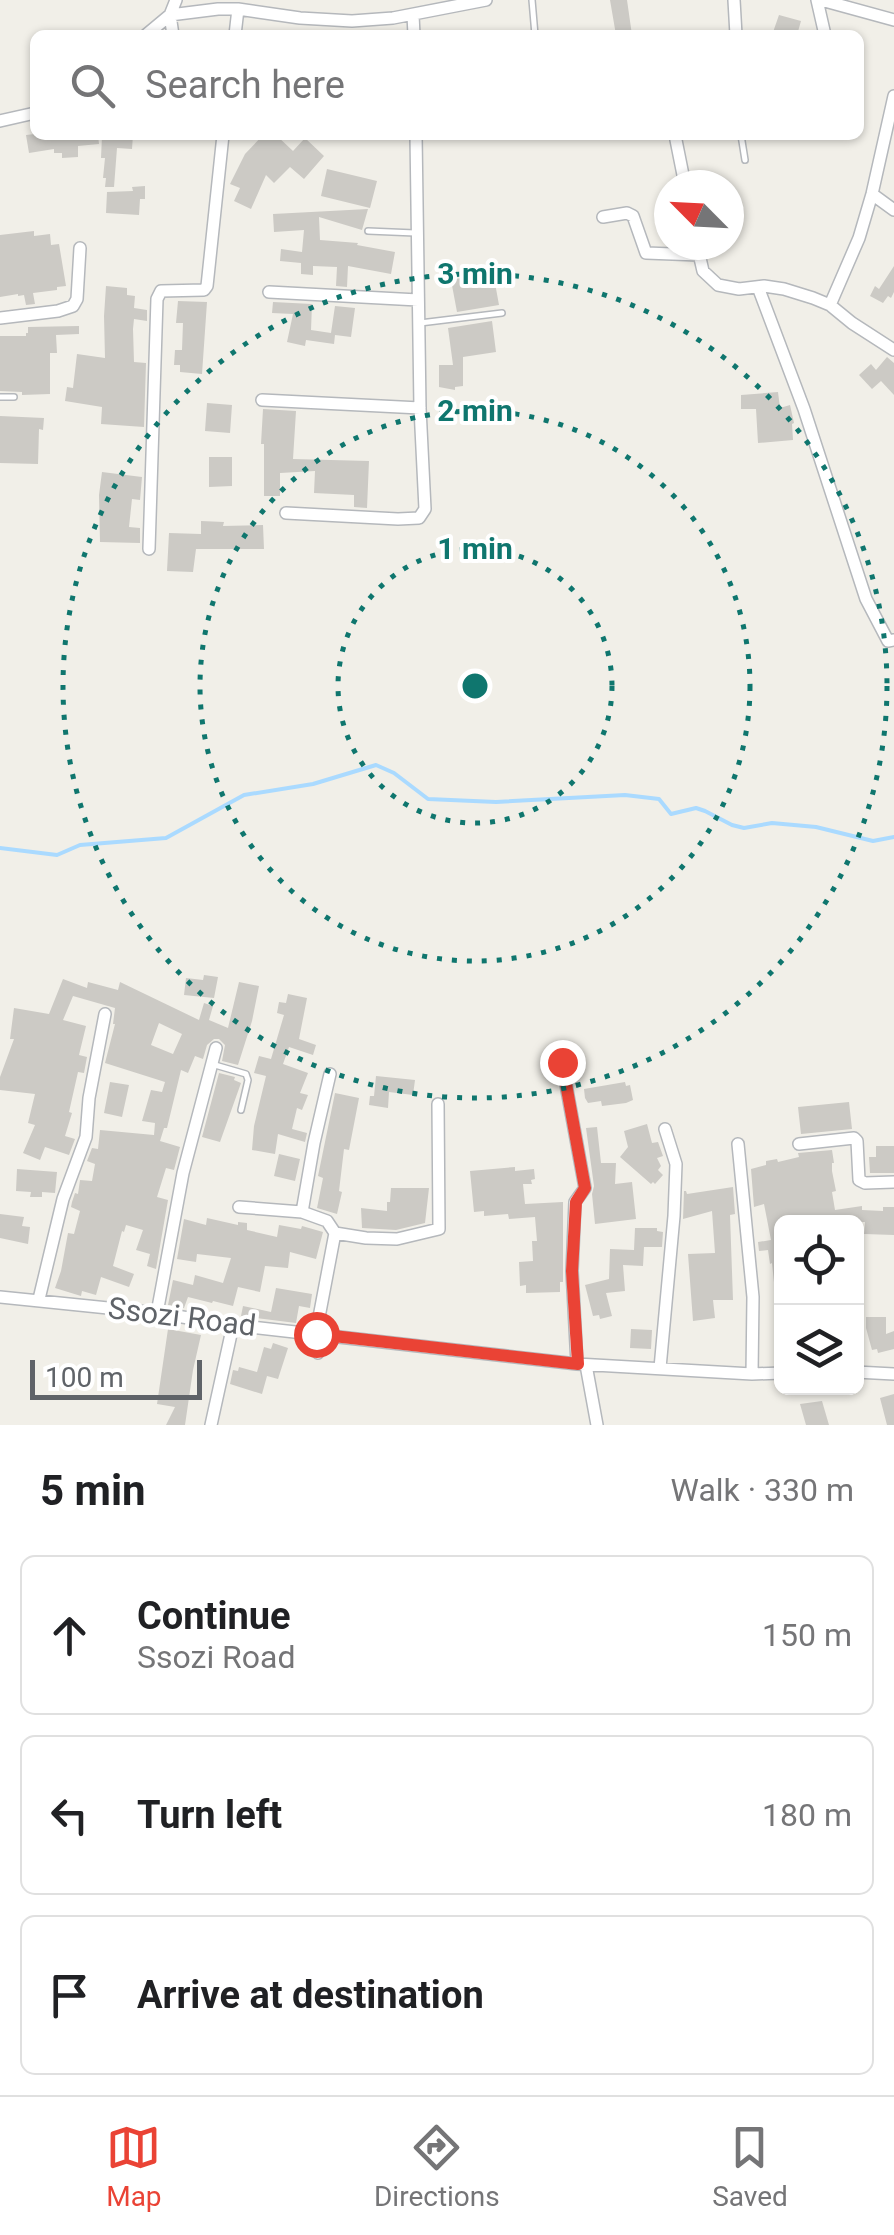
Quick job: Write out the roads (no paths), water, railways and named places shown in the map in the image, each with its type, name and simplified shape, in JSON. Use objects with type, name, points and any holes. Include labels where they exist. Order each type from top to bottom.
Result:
[{"type":"street","points":[[152,30],[170,14],[176,0]]},
{"type":"street","points":[[170,14],[238,9],[352,21],[486,0]]},
{"type":"street","points":[[734,0],[736,30]]},
{"type":"street","points":[[824,30],[819,0],[894,20]]},
{"type":"street","points":[[235,30],[238,9]]},
{"type":"street","points":[[170,14],[172,30]]},
{"type":"street","points":[[334,21],[334,30]]},
{"type":"street","points":[[349,30],[352,21]]},
{"type":"street","points":[[830,305],[859,238],[894,96]]},
{"type":"street","points":[[0,121],[30,114]]},
{"type":"street","points":[[148,549],[157,299],[162,290],[204,290],[208,286],[223,140]]},
{"type":"street","points":[[286,513],[419,518],[425,509],[416,140]]},
{"type":"street","points":[[676,140],[682,170]]},
{"type":"street","points":[[872,194],[894,210]]},
{"type":"street","points":[[603,217],[633,216],[646,253],[654,253]]},
{"type":"street","points":[[0,318],[74,306],[80,248]]},
{"type":"street","points":[[700,260],[703,271],[718,285],[784,289],[830,305],[894,350]]},
{"type":"street","points":[[758,287],[804,409],[866,599],[891,641],[894,657]]},
{"type":"street","points":[[269,292],[418,300]]},
{"type":"street","points":[[262,400],[420,408]]},
{"type":"street","points":[[39,1299],[63,1199],[86,1136],[105,1014]]},
{"type":"street","points":[[158,1313],[184,1174],[216,1048]]},
{"type":"street","points":[[562,1062],[585,1188],[576,1202],[572,1271],[582,1365],[597,1425]]},
{"type":"street","points":[[302,1212],[330,1074]]},
{"type":"street","points":[[335,1233],[397,1239],[440,1229],[438,1104]]},
{"type":"street","points":[[660,1368],[676,1164],[665,1129]]},
{"type":"street","points":[[799,1144],[854,1138],[859,1180],[894,1182]]},
{"type":"street","points":[[738,1144],[753,1297],[752,1374]]},
{"type":"street","points":[[240,1207],[302,1212],[328,1222],[335,1233],[314,1333],[318,1353]]},
{"type":"street","name":"Ssozi Road","points":[[0,1297],[582,1365],[774,1374]]},
{"type":"street","points":[[210,1425],[233,1325]]},
{"type":"street","points":[[864,1372],[894,1374]]},
{"type":"lane","points":[[532,0],[535,30]]},
{"type":"lane","points":[[742,140],[745,160]]},
{"type":"lane","points":[[368,231],[418,233]]},
{"type":"lane","points":[[420,323],[502,313]]},
{"type":"lane","points":[[0,397],[14,397]]},
{"type":"lane","points":[[212,1064],[246,1074],[242,1110]]},
{"type":"waterway","points":[[0,848],[57,855],[80,845],[166,838],[244,795],[313,784],[376,765],[394,773],[428,799],[496,802],[625,795],[659,799],[671,814],[696,808],[744,828],[772,823],[816,827],[873,841],[894,837]]}]
